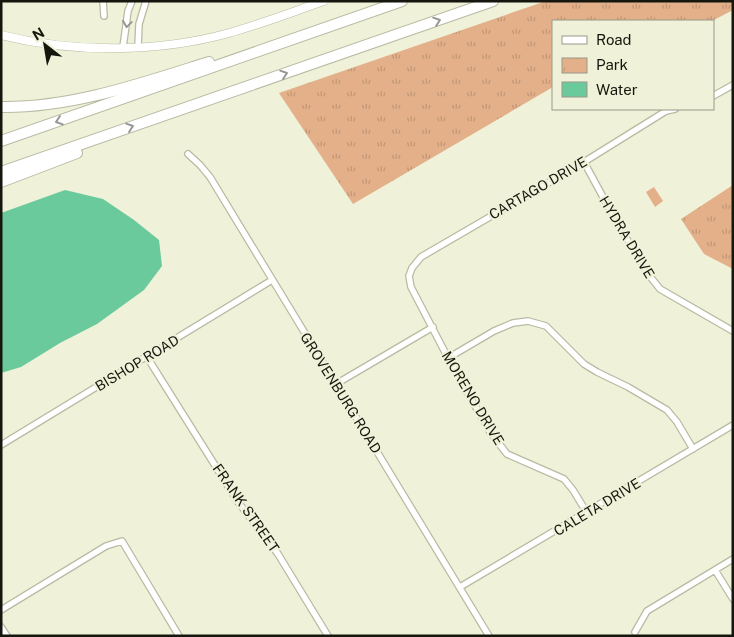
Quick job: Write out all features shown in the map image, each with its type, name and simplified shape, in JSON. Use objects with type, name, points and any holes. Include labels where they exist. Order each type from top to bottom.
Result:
[{"type":"highway","points":[[1,141],[402,1]]},
{"type":"highway","points":[[1,172],[493,1]]},
{"type":"highway","points":[[1,108],[52,104],[139,84],[363,16]]},
{"type":"highway","points":[[1,182],[103,144],[111,134]]},
{"type":"street","points":[[103,1],[104,16]]},
{"type":"street","points":[[123,47],[128,11],[132,1]]},
{"type":"street","points":[[138,47],[139,24],[146,1]]},
{"type":"street","points":[[1,35],[45,44],[83,47],[138,47],[196,40],[229,33],[324,1]]},
{"type":"street","points":[[714,95],[733,85]]},
{"type":"street","name":"CARTAGO DRIVE","points":[[409,276],[412,268],[421,257],[584,162],[666,111],[671,110]]},
{"type":"street","name":"GROVENBURG ROAD","points":[[188,154],[210,177],[489,636]]},
{"type":"street","name":"HYDRA DRIVE","points":[[584,162],[616,221],[648,274],[660,290],[733,332]]},
{"type":"street","name":"MORENO DRIVE","points":[[409,276],[413,292],[448,358],[490,432],[502,449],[515,458],[564,479],[587,513]]},
{"type":"street","name":"BISHOP ROAD","points":[[1,444],[272,280]]},
{"type":"street","points":[[448,358],[513,323],[528,322],[546,326],[584,364],[667,410],[677,422],[693,449]]},
{"type":"street","points":[[336,384],[432,327]]},
{"type":"street","name":"FRANK STREET","points":[[147,357],[238,502],[278,554],[328,636]]},
{"type":"street","name":"CALETA DRIVE","points":[[460,587],[733,426]]},
{"type":"street","points":[[1,610],[106,546],[122,541],[128,548],[179,636]]},
{"type":"street","points":[[635,632],[647,611],[733,559]]},
{"type":"street","points":[[715,570],[733,599]]},
{"type":"street","points":[[1,627],[7,636]]},
{"type":"green space","points":[[546,1],[733,1],[733,10],[714,20],[552,20],[552,88],[353,204],[279,93]]},
{"type":"green space","points":[[733,185],[733,269],[704,254],[681,219]]},
{"type":"green space","points":[[654,187],[663,201],[655,207],[646,192]]},
{"type":"water","points":[[65,190],[103,199],[134,220],[159,240],[162,266],[144,290],[97,324],[60,343],[21,367],[1,373],[1,213]]}]
